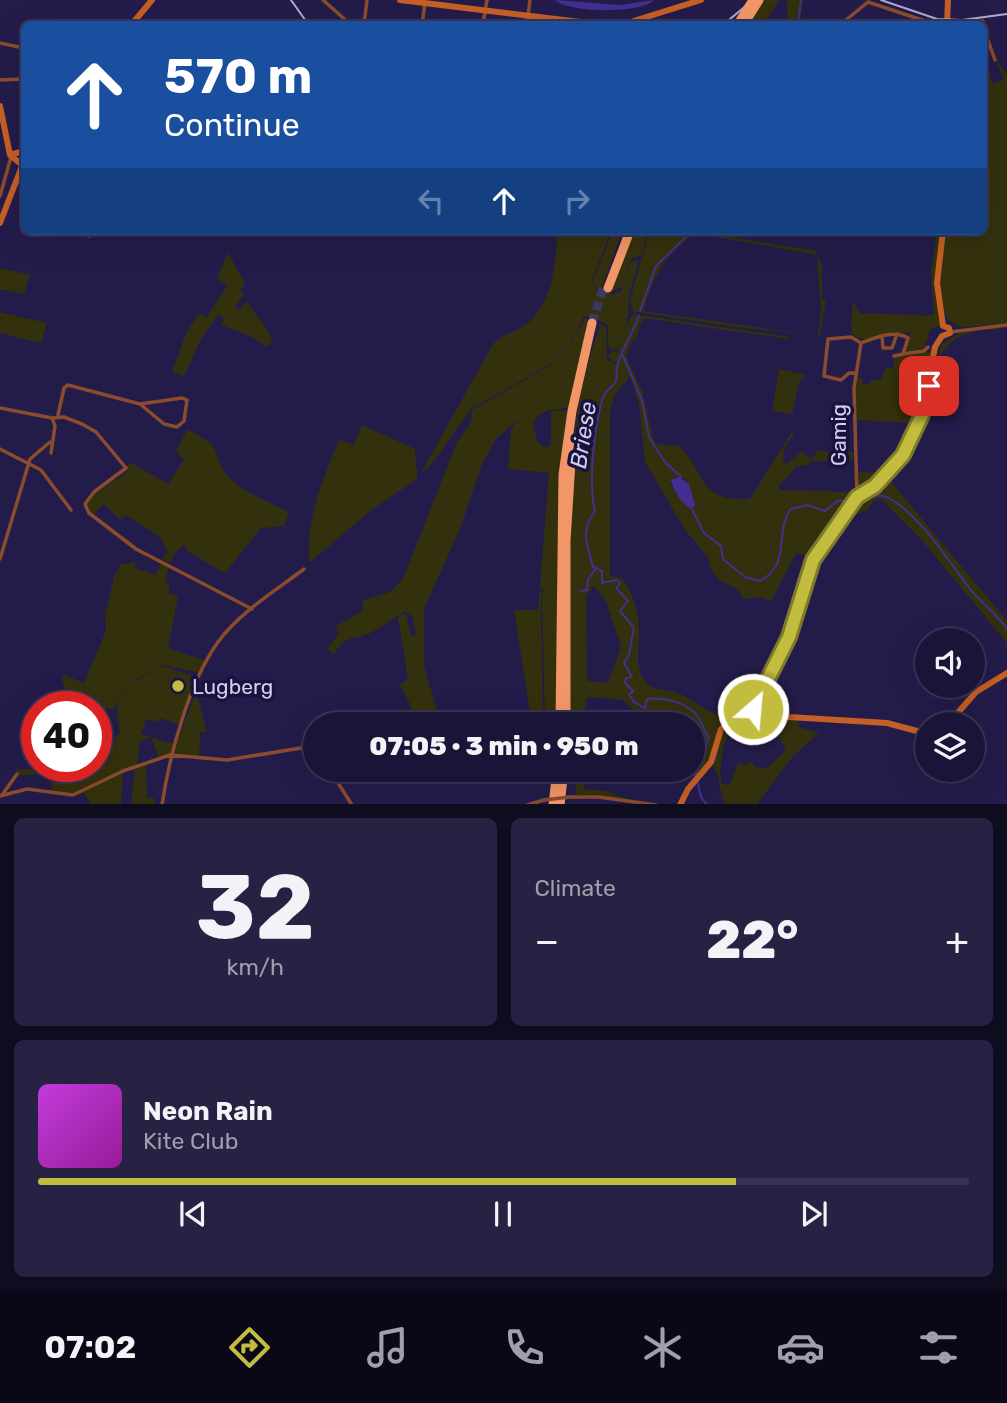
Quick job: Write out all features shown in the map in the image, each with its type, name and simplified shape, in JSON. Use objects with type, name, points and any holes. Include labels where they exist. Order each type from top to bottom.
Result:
[{"type":"highway","points":[[740,21],[753,0]]},
{"type":"highway","points":[[746,21],[759,0]]},
{"type":"highway","points":[[624,235],[606,287],[628,235]]},
{"type":"highway","points":[[560,712],[563,475],[573,402],[594,323],[577,412],[567,500],[566,712]]},
{"type":"highway","points":[[554,804],[556,782]]},
{"type":"highway","points":[[560,804],[563,782]]},
{"type":"street","points":[[136,21],[154,0]]},
{"type":"street","points":[[323,0],[348,21]]},
{"type":"street","points":[[364,21],[367,0]]},
{"type":"street","points":[[400,0],[572,21]]},
{"type":"street","points":[[483,21],[486,0]]},
{"type":"street","points":[[527,21],[530,0]]},
{"type":"street","points":[[634,21],[701,0]]},
{"type":"street","points":[[947,21],[948,0]]},
{"type":"street","points":[[845,21],[868,2],[925,21]]},
{"type":"street","points":[[422,21],[425,3]]},
{"type":"street","points":[[987,38],[995,60]]},
{"type":"street","points":[[0,43],[21,47]]},
{"type":"street","points":[[0,80],[21,79]]},
{"type":"street","points":[[0,106],[3,140],[11,153],[21,160]]},
{"type":"street","points":[[1,196],[11,153]]},
{"type":"street","points":[[0,223],[21,167]]},
{"type":"street","points":[[0,214],[21,167]]},
{"type":"street","points":[[943,235],[937,283],[943,326],[950,332]]},
{"type":"street","points":[[942,336],[947,336],[950,332],[1007,325]]},
{"type":"street","points":[[942,336],[939,330],[943,326]]},
{"type":"street","points":[[882,335],[883,348],[892,348],[897,334],[908,338],[903,355]]},
{"type":"street","name":"Gamig","points":[[856,373],[849,373],[841,380],[824,376],[828,339],[851,337],[861,342],[882,335],[897,334]]},
{"type":"street","points":[[748,724],[789,637],[813,560],[857,497],[875,486],[909,444],[922,415],[935,348],[942,336]]},
{"type":"street","name":"Gamig","points":[[857,497],[854,447],[856,373],[861,342]]},
{"type":"street","points":[[894,356],[924,351],[928,347]]},
{"type":"street","points":[[0,408],[52,418],[58,415],[67,385],[140,404],[178,397],[187,400],[184,421],[177,427],[164,424],[140,404]]},
{"type":"street","points":[[58,415],[94,430],[125,466],[124,472],[107,481],[90,496],[85,505],[89,513],[136,549],[252,609]]},
{"type":"street","points":[[51,453],[50,442],[55,426],[52,418]]},
{"type":"street","points":[[0,559],[15,517],[18,492],[29,463],[35,452],[50,442]]},
{"type":"street","points":[[0,450],[29,463],[46,475],[71,510]]},
{"type":"street","points":[[162,804],[167,771],[186,712],[213,649],[223,635],[252,609],[304,569]]},
{"type":"street","points":[[958,712],[976,692],[1007,673]]},
{"type":"street","points":[[680,804],[688,789],[711,762],[722,729],[753,709]]},
{"type":"street","points":[[753,709],[789,717],[896,724],[915,730]]},
{"type":"street","points":[[742,718],[760,733],[774,732]]},
{"type":"street","points":[[1,795],[27,789],[69,796],[123,771],[174,754],[227,760],[303,746]]},
{"type":"street","points":[[1,795],[17,774]]},
{"type":"street","points":[[338,782],[352,804]]},
{"type":"street","points":[[527,804],[570,797],[599,797],[656,804]]},
{"type":"shaded area","points":[[555,0],[620,5],[654,0],[635,8],[604,10],[574,7]]},
{"type":"shaded area","points":[[762,0],[779,0],[766,21],[750,21]]},
{"type":"shaded area","points":[[786,0],[803,0],[800,21],[789,21]]},
{"type":"shaded area","points":[[987,58],[992,84],[1004,80],[995,58],[1007,74],[1007,324],[959,327],[947,319],[939,290],[944,235],[987,235]]},
{"type":"shaded area","points":[[557,235],[609,235],[592,280],[597,290],[614,294],[621,291],[631,262],[639,260],[629,294],[628,319],[624,319],[628,321],[625,330],[633,314],[790,337],[789,339],[643,318],[635,340],[632,340],[626,356],[642,391],[656,444],[679,446],[706,484],[721,496],[750,499],[792,432],[794,434],[784,449],[783,461],[787,464],[802,451],[812,460],[817,451],[853,452],[853,460],[812,461],[805,466],[797,466],[779,486],[780,490],[853,492],[855,498],[813,558],[796,553],[771,601],[759,597],[744,599],[738,590],[719,580],[711,569],[708,557],[685,530],[645,462],[639,404],[630,376],[614,396],[610,410],[610,576],[622,578],[634,602],[639,622],[640,673],[652,687],[680,694],[721,716],[727,717],[746,703],[749,709],[721,728],[710,761],[705,767],[705,712],[636,712],[623,700],[587,697],[584,712],[569,712],[569,524],[576,423],[585,375],[600,327],[598,324],[606,327],[607,360],[621,366],[608,357],[610,352],[618,351],[625,331],[618,348],[612,350],[608,346],[608,325],[593,317],[584,316],[571,342],[551,364],[471,409],[432,464],[420,475],[493,344],[527,324],[539,311],[549,290]],"holes":[[[673,478],[684,478],[689,484],[694,508],[685,505],[671,485]],[[593,586],[605,599],[621,646],[608,683],[587,681],[586,596]]]},
{"type":"shaded area","points":[[611,235],[621,235],[602,287],[606,287],[632,235],[646,235],[642,255],[631,259],[623,286],[612,291],[596,287],[593,280]]},
{"type":"shaded area","points":[[648,235],[693,235],[676,249],[662,267],[651,287],[644,311],[812,335],[735,327],[633,311],[630,301]]},
{"type":"shaded area","points":[[706,235],[727,235],[816,251],[822,266],[822,299],[826,300],[820,336],[817,255]]},
{"type":"shaded area","points":[[936,235],[941,235],[937,266],[940,326],[930,329],[924,349],[905,352],[910,332],[865,340],[854,336],[851,329],[853,301],[861,314],[934,315],[931,272]]},
{"type":"shaded area","points":[[228,253],[245,283],[240,291],[244,295],[235,306],[239,310],[247,301],[272,340],[267,347],[250,336],[221,325],[224,318],[218,315],[201,339],[184,376],[172,372],[186,333],[199,313],[207,317],[227,286],[217,278]]},
{"type":"shaded area","points":[[0,268],[30,275],[24,294],[0,289]]},
{"type":"shaded area","points":[[0,312],[47,323],[41,343],[0,333]]},
{"type":"shaded area","points":[[585,318],[597,323],[588,324],[569,408],[543,413],[533,425],[538,443],[547,448],[551,444],[551,412],[569,412],[558,529],[557,712],[545,712],[542,594],[546,591],[541,589],[543,712],[530,712],[514,610],[538,610],[549,473],[508,469],[511,429],[518,419],[496,439],[482,464],[460,529],[424,609],[424,666],[437,712],[411,712],[410,704],[400,685],[408,679],[398,617],[406,613],[411,636],[416,635],[413,618],[406,611],[366,635],[344,642],[334,654],[327,649],[339,634],[336,626],[362,611],[363,600],[390,592],[403,579],[457,442],[471,422],[472,410],[551,365],[571,343]]},
{"type":"shaded area","points":[[998,326],[999,330],[982,330],[958,338],[947,347],[935,371],[920,429],[905,454],[887,477],[1007,621],[1007,643],[921,539],[881,499],[873,501],[868,510],[855,515],[831,537],[858,498],[878,485],[910,444],[942,344],[960,333]]},
{"type":"shaded area","points":[[932,353],[919,413],[915,423],[857,420],[857,472],[884,473],[901,453],[914,427],[902,454],[890,472],[875,485],[857,493],[856,378],[862,378],[863,384],[870,384],[871,380],[881,380],[886,368],[894,367],[894,357]]},
{"type":"shaded area","points":[[779,369],[807,375],[799,382],[792,414],[772,411]]},
{"type":"shaded area","points":[[362,425],[415,449],[417,479],[370,511],[309,563],[313,515],[327,470],[339,440],[354,445]]},
{"type":"shaded area","points":[[187,430],[213,447],[225,472],[238,485],[289,512],[284,526],[261,528],[225,573],[189,552],[184,545],[173,555],[171,563],[162,559],[168,552],[161,538],[126,515],[121,520],[103,504],[93,515],[87,504],[91,497],[127,472],[128,464],[133,464],[168,484],[184,460],[176,451]]},
{"type":"shaded area","points":[[679,477],[689,484],[695,505],[692,509],[682,501],[674,488],[671,480]]},
{"type":"shaded area","points":[[135,562],[135,568],[156,575],[161,562],[169,565],[165,582],[170,584],[168,593],[178,596],[168,648],[206,661],[201,673],[161,665],[122,691],[112,709],[112,691],[65,691],[62,679],[65,675],[84,683],[106,631],[105,615],[115,573],[118,573],[120,565]]},
{"type":"shaded area","points":[[162,666],[198,678],[180,724],[159,718],[158,722],[146,719],[141,734],[151,737],[140,741],[137,765],[112,777],[112,742],[120,732],[118,700],[128,687]]},
{"type":"shaded area","points":[[196,691],[207,732],[200,732],[199,758],[176,753],[175,749]]},
{"type":"shaded area","points":[[786,718],[799,718],[798,727],[819,733],[793,756],[757,804],[725,804],[712,763],[720,734],[732,724],[723,749],[720,774],[722,784],[726,785],[730,784],[738,763],[745,765],[752,761],[754,766],[766,769],[786,750],[778,735],[784,730],[781,725]]},
{"type":"shaded area","points":[[151,737],[173,744],[172,753],[159,758]]},
{"type":"shaded area","points":[[146,764],[147,797],[155,799],[154,804],[131,804],[135,768]]},
{"type":"shaded area","points":[[123,771],[121,804],[91,804],[82,791],[100,782],[112,782],[112,776]]},
{"type":"shaded area","points":[[52,782],[100,782],[74,794],[51,792]]},
{"type":"shaded area","points":[[577,782],[584,782],[584,789],[605,791],[631,800],[576,795]]},
{"type":"waterway","points":[[798,21],[801,0]]},
{"type":"waterway","points":[[640,311],[656,266],[688,235]]},
{"type":"waterway","name":"Briese","points":[[639,316],[619,361],[616,381],[602,400],[593,457],[595,511],[590,519],[586,539],[593,567],[602,571],[602,583],[616,580],[620,583],[616,588],[628,601],[620,611],[634,628],[629,655],[624,663],[632,677],[626,678],[625,683],[633,691],[629,695],[634,702],[645,708],[647,699],[665,699],[694,712]]},
{"type":"waterway","points":[[623,356],[642,400],[649,437],[664,461],[681,477]]},
{"type":"waterway","points":[[857,500],[881,496],[901,506],[923,528],[971,590],[1007,629]]},
{"type":"waterway","points":[[692,509],[704,533],[721,546],[723,559],[745,577],[760,581],[776,566],[783,527],[791,509],[807,505],[825,511],[837,501],[851,500]]},
{"type":"waterway","points":[[580,591],[587,590],[588,579],[595,570]]},
{"type":"waterway","name":"Briese","points":[[705,730],[709,737],[705,748]]},
{"type":"waterway","name":"Briese","points":[[715,760],[717,750]]},
{"type":"waterway","name":"Briese","points":[[697,782],[701,797],[706,804]]},
{"type":"tunnel","points":[[592,323],[604,286]]},
{"type":"railway","points":[[291,0],[306,21]]},
{"type":"railway","points":[[728,21],[753,0]]},
{"type":"railway","points":[[881,0],[937,19],[962,20],[1007,14]]},
{"type":"place","name":"Lugberg","points":[[178,686]]},
{"type":"route","points":[[753,709],[789,637],[813,560],[857,497],[875,486],[903,455],[922,415],[929,386]]}]
